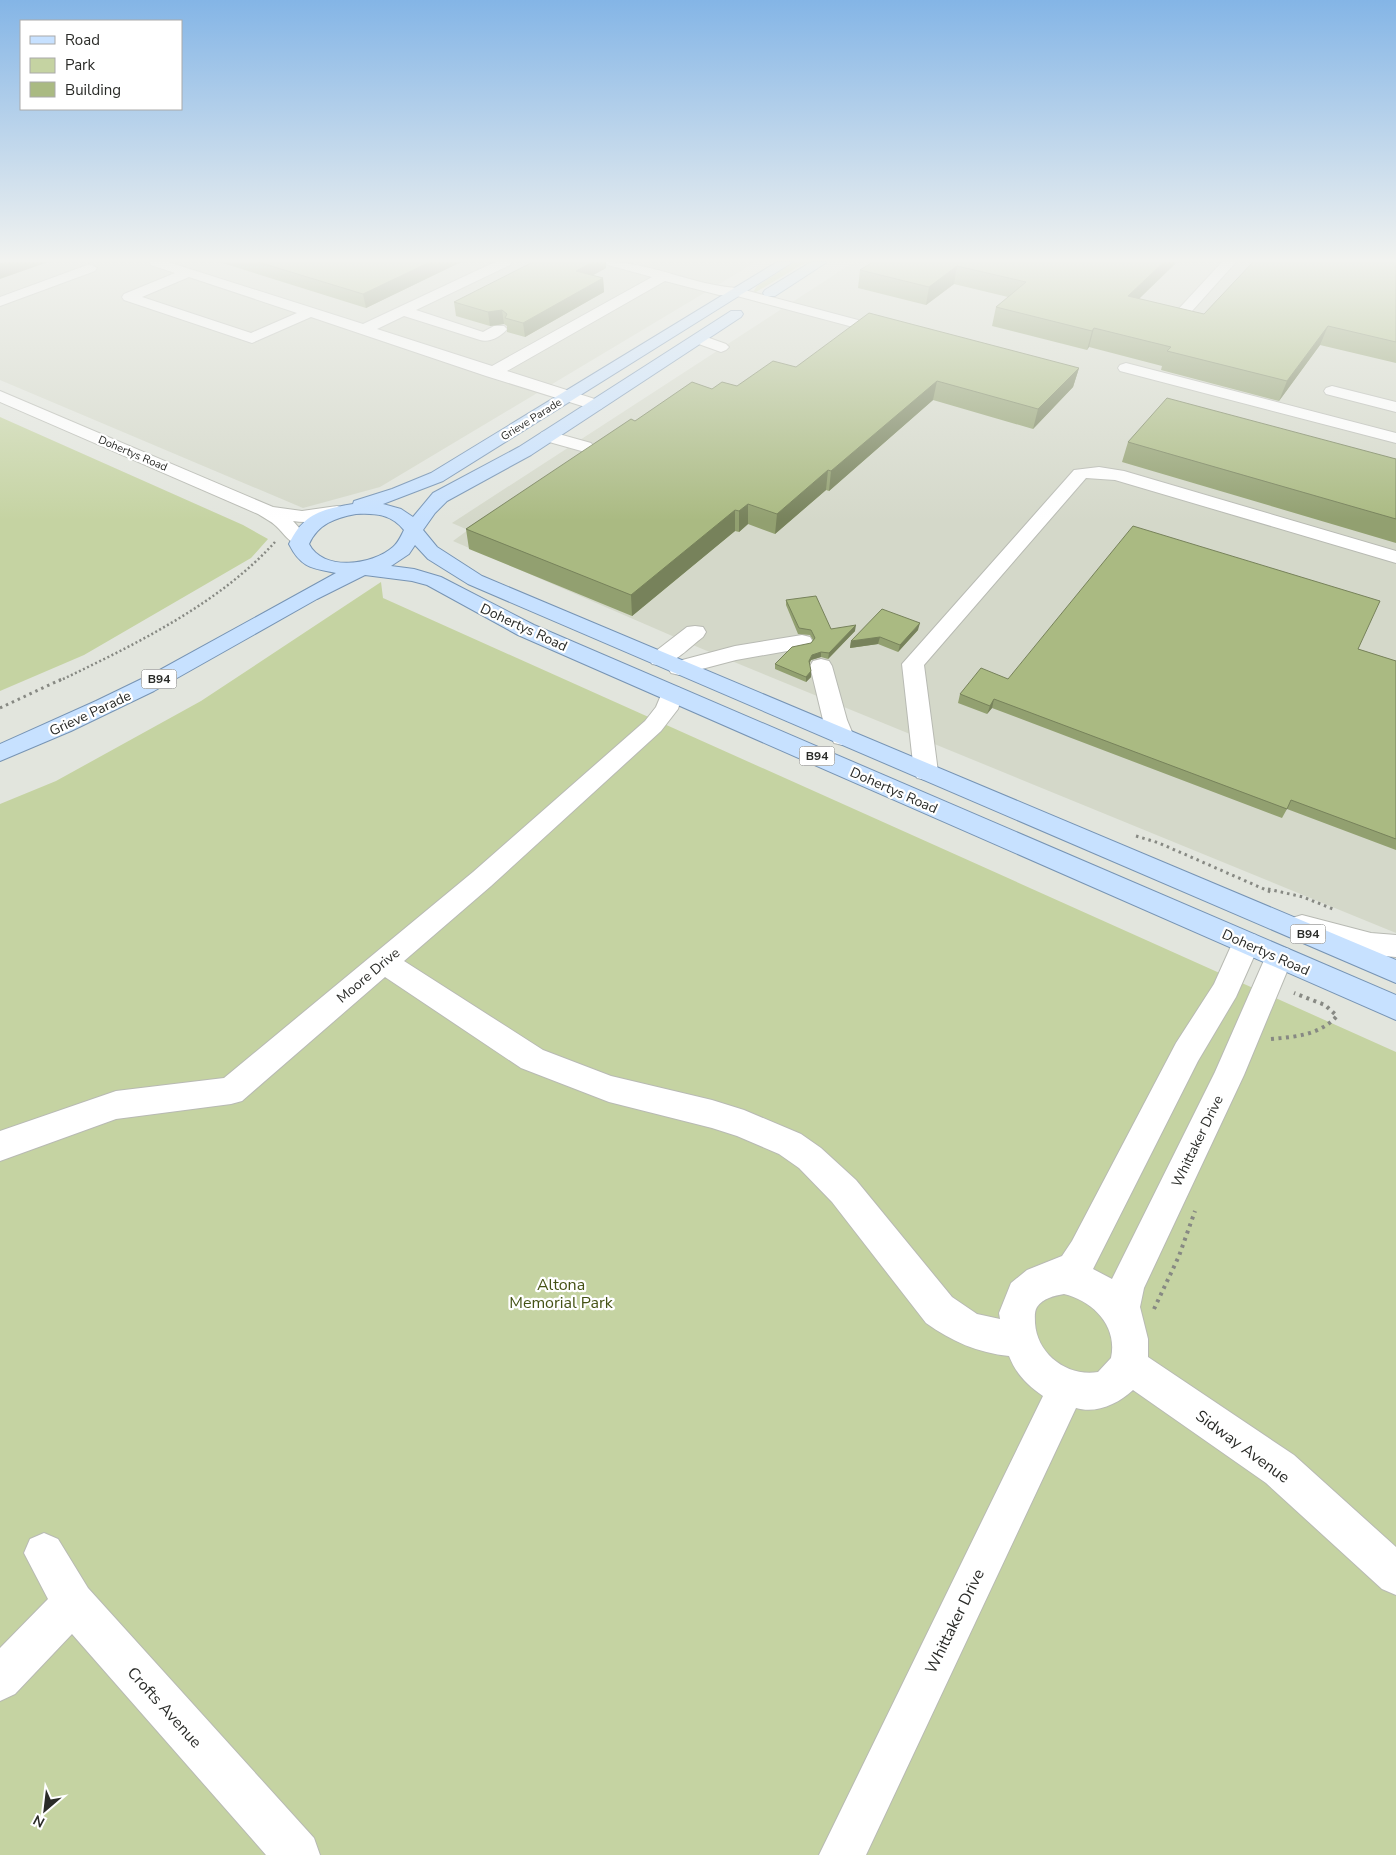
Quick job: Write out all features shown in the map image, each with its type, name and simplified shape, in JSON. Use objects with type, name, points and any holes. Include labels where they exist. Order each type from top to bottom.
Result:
[{"type":"main road","name":"Grieve Parade","points":[[340,512],[399,493],[438,477],[645,349]]},
{"type":"main road","name":"Grieve Parade","points":[[0,753],[97,710],[149,684],[312,593],[363,568],[385,561],[400,552],[408,544],[413,531],[428,509],[440,497],[512,459],[683,349]]},
{"type":"main road","name":"B94","points":[[299,542],[305,530],[316,522],[340,512],[368,508],[389,512],[404,519],[413,531]]},
{"type":"main road","name":"Dohertys Road","points":[[413,531],[440,559],[475,580],[1246,943],[1396,1008]]},
{"type":"main road","name":"Dohertys Road","points":[[299,542],[303,555],[317,564],[336,568],[363,568],[414,575],[434,581],[526,630],[670,673],[842,736],[1396,972]]},
{"type":"main road","points":[[1246,943],[1274,919]]},
{"type":"main road","points":[[1274,919],[1279,958]]},
{"type":"street","points":[[419,349],[595,405]]},
{"type":"street","points":[[492,373],[535,349]]},
{"type":"street","points":[[1126,368],[1394,424]]},
{"type":"street","name":"Dohertys Road","points":[[0,396],[265,510],[282,521],[299,542]]},
{"type":"street","points":[[1328,398],[1394,424]]},
{"type":"street","points":[[548,436],[585,447]]},
{"type":"street","points":[[926,772],[913,664],[1080,474],[1103,471],[1396,558]]},
{"type":"street","name":"Dohertys Road","points":[[265,510],[300,517],[340,512]]},
{"type":"street","points":[[670,673],[696,632]]},
{"type":"street","points":[[670,673],[735,653],[802,642]]},
{"type":"street","points":[[821,666],[835,720],[842,736]]},
{"type":"street","name":"Moore Drive","points":[[0,1146],[116,1105],[231,1091],[482,879],[653,726],[667,709],[670,673]]},
{"type":"street","points":[[1274,919],[1371,944],[1396,946]]},
{"type":"street","points":[[1053,1278],[1075,1279],[1096,1288],[1140,1321],[1131,1339],[1128,1365],[1118,1379],[1104,1388],[1086,1391],[1066,1388],[1054,1383],[1034,1366],[1026,1356],[1019,1339],[1016,1321],[1021,1300],[1034,1285],[1074,1268],[1084,1253],[1187,1052],[1226,989],[1246,943]]},
{"type":"street","name":"Whittaker Drive","points":[[1140,1321],[1122,1307],[1127,1285],[1229,1075],[1279,958]]},
{"type":"street","points":[[384,962],[532,1059],[609,1090],[712,1114],[744,1124],[790,1144],[810,1158],[844,1191],[940,1310],[953,1322],[981,1335],[1019,1339]]},
{"type":"street","points":[[1187,1052],[1199,1048],[1213,1051],[1225,1061],[1229,1075]]},
{"type":"street","name":"Sidway Avenue","points":[[1128,1365],[1280,1469],[1396,1575]]},
{"type":"street","name":"Whittaker Drive","points":[[842,1855],[1066,1388]]},
{"type":"street","name":"Crofts Avenue","points":[[44,1552],[72,1603],[297,1855]]},
{"type":"street","points":[[0,1679],[72,1603]]},
{"type":"path","points":[[1265,1039],[1311,1033],[1327,1026],[1337,1016],[1329,1007],[1294,993]]},
{"type":"path","points":[[1140,1321],[1156,1302],[1179,1256],[1197,1207]]},
{"type":"shaded area","points":[[0,349],[611,349],[380,487],[303,508],[0,380]]},
{"type":"shaded area","points":[[721,349],[1396,349],[1396,933],[700,648],[453,541],[468,530],[452,523]]},
{"type":"green space","points":[[0,417],[243,525],[268,539],[251,558],[84,655],[0,691]]},
{"type":"green space","name":"Altona Memorial Park","points":[[381,582],[383,598],[1396,1052],[1396,1855],[0,1855],[0,804],[56,781],[201,701]]},
{"type":"building","points":[[821,349],[1005,349],[1079,368],[1038,409],[937,381],[777,514],[748,504],[739,511],[735,510],[631,595],[466,529],[631,419],[635,421],[692,382],[712,389],[722,382],[737,386],[773,361],[796,367]]},
{"type":"building","points":[[1169,349],[1311,349],[1287,381],[1167,351]]},
{"type":"building","points":[[1167,398],[1396,459],[1396,519],[1128,442]]},
{"type":"building","points":[[1133,526],[1380,601],[1358,649],[1396,661],[1396,839],[1291,800],[1287,809],[994,699],[990,706],[960,694],[981,668],[1008,679]]},
{"type":"building","points":[[816,596],[831,629],[856,625],[829,653],[821,652],[812,655],[809,661],[811,671],[806,677],[775,664],[792,647],[811,643],[815,638],[811,630],[799,628],[786,600]]},
{"type":"building","points":[[882,609],[920,623],[900,645],[880,637],[851,641]]}]
